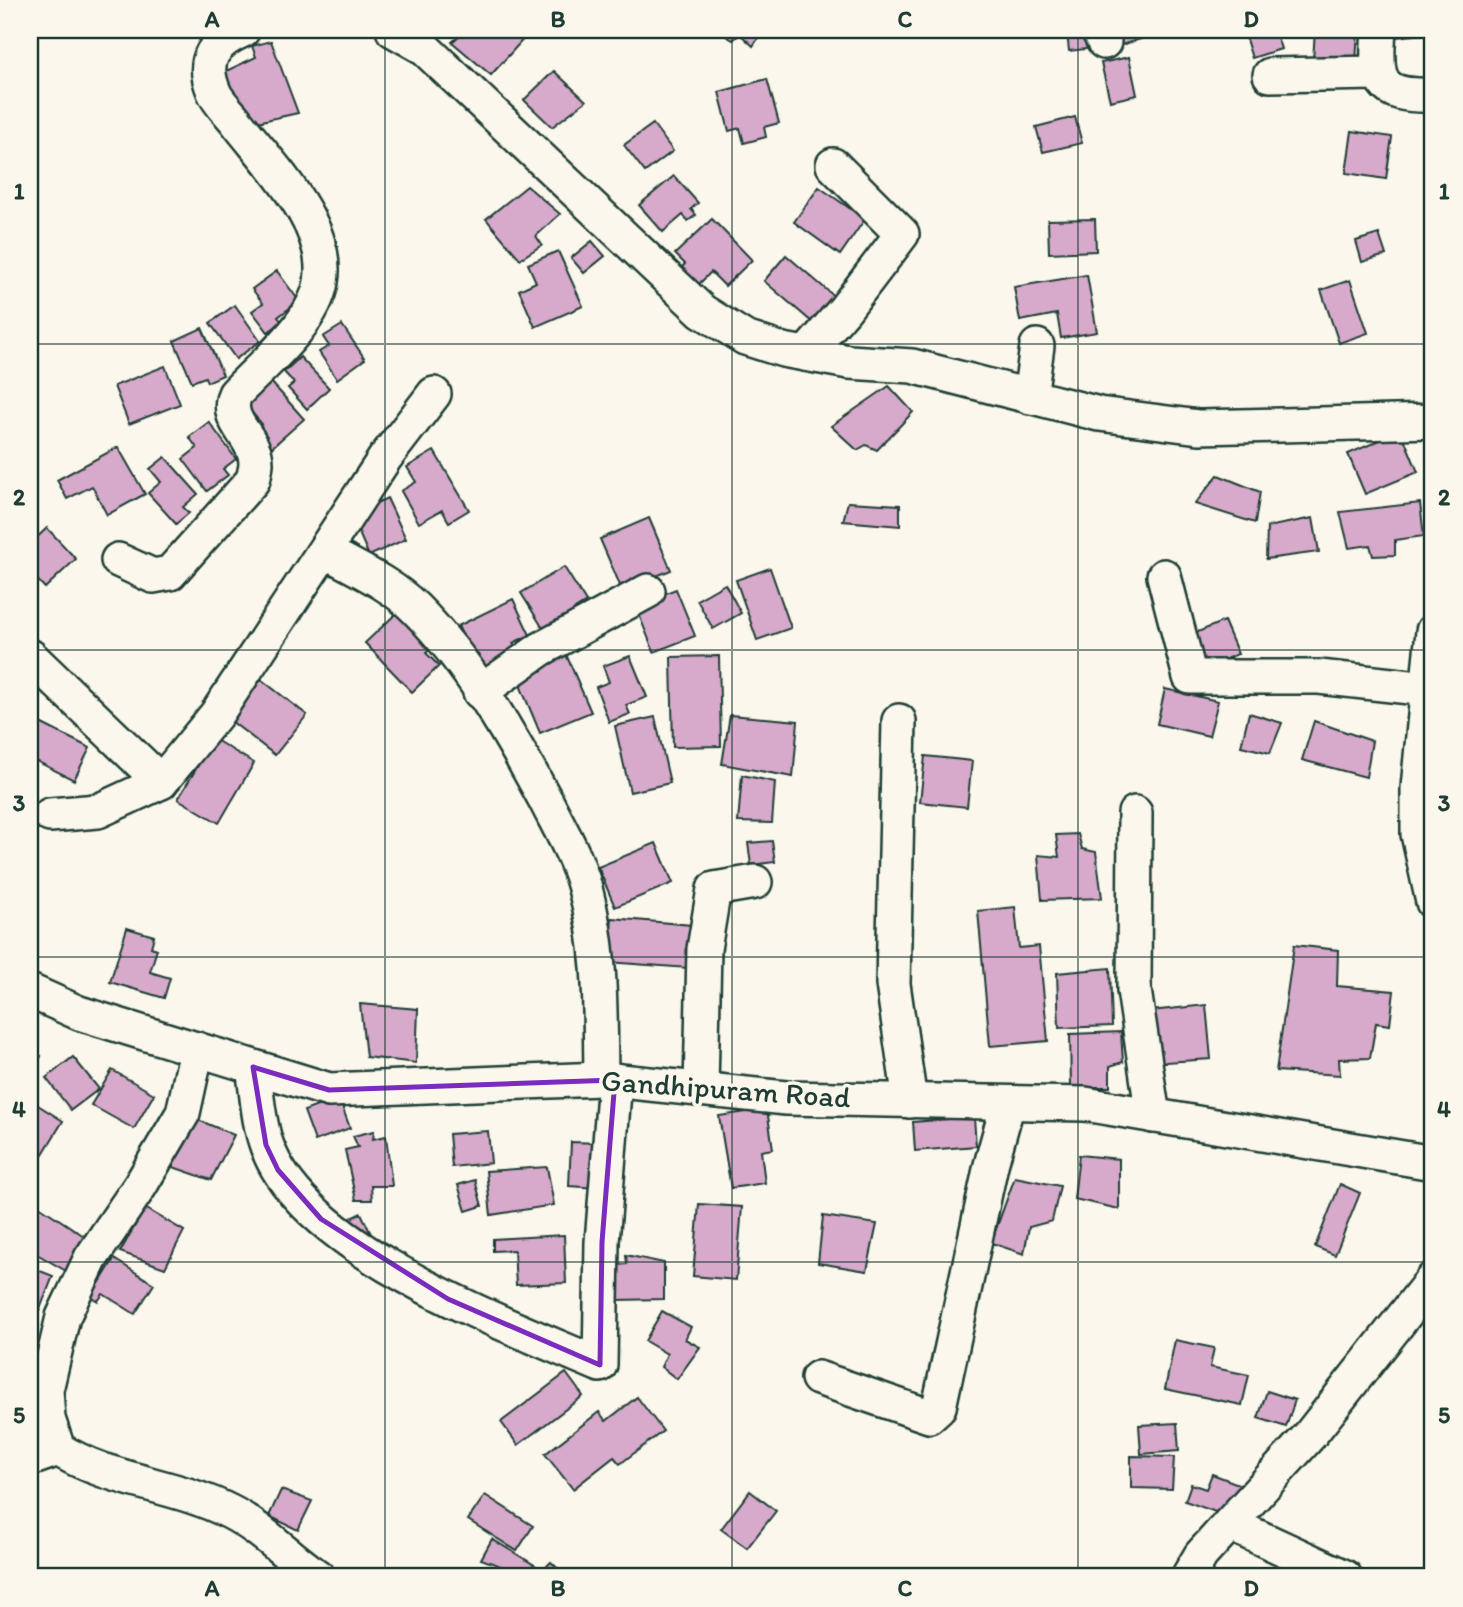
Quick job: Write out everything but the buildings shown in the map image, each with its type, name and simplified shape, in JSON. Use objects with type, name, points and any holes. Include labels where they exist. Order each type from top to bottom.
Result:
[{"type":"street","points":[[118,561],[153,576],[170,573],[253,480],[256,461],[251,445],[233,418],[230,405],[235,394],[311,313],[321,281],[321,251],[308,215],[214,92],[208,62],[220,40],[243,30]]},
{"type":"street","points":[[393,30],[423,47],[702,311],[745,338],[849,362],[912,366],[1099,414],[1199,427],[1433,421]]},
{"type":"street","points":[[1379,30],[1377,73],[1385,86],[1395,94],[1433,95]]},
{"type":"street","points":[[1270,75],[1377,73]]},
{"type":"street","points":[[806,354],[845,309],[902,234],[833,165]]},
{"type":"street","points":[[1030,397],[1037,345]]},
{"type":"street","points":[[50,815],[98,811],[161,782],[216,715],[385,458],[434,394]]},
{"type":"street","points":[[253,1067],[266,1145],[278,1170],[321,1219],[390,1268],[448,1299],[600,1365],[608,1079],[600,975],[585,888],[567,841],[528,768],[448,646],[413,606],[375,579],[325,551]]},
{"type":"street","points":[[1164,576],[1190,677],[1319,677],[1427,689]]},
{"type":"street","points":[[480,692],[541,649],[648,591]]},
{"type":"street","points":[[1433,631],[1418,788],[1418,834],[1433,902]]},
{"type":"street","points":[[30,656],[161,782]]},
{"type":"street","points":[[900,721],[894,984],[910,1101]]},
{"type":"street","points":[[1135,813],[1134,990],[1153,1116]]},
{"type":"street","points":[[701,1089],[704,949],[715,889],[755,882]]},
{"type":"street","name":"Gandhipuram Road","points":[[30,991],[79,1013],[329,1090],[608,1079],[786,1098],[1085,1104],[1433,1163]]},
{"type":"street","points":[[197,1049],[183,1113],[140,1186],[91,1258],[63,1317],[46,1390],[48,1419],[44,1454],[166,1489],[232,1513],[318,1577]]},
{"type":"street","points":[[818,1378],[929,1416],[939,1406],[991,1165],[1008,1103]]},
{"type":"street","points":[[1188,1577],[1201,1555],[1310,1435],[1433,1279]]},
{"type":"street","points":[[1230,1524],[1345,1577]]},
{"type":"highlighted area","points":[[253,1067],[329,1090],[615,1080],[602,1242],[600,1365],[448,1299],[321,1219],[278,1170],[266,1145]]}]
